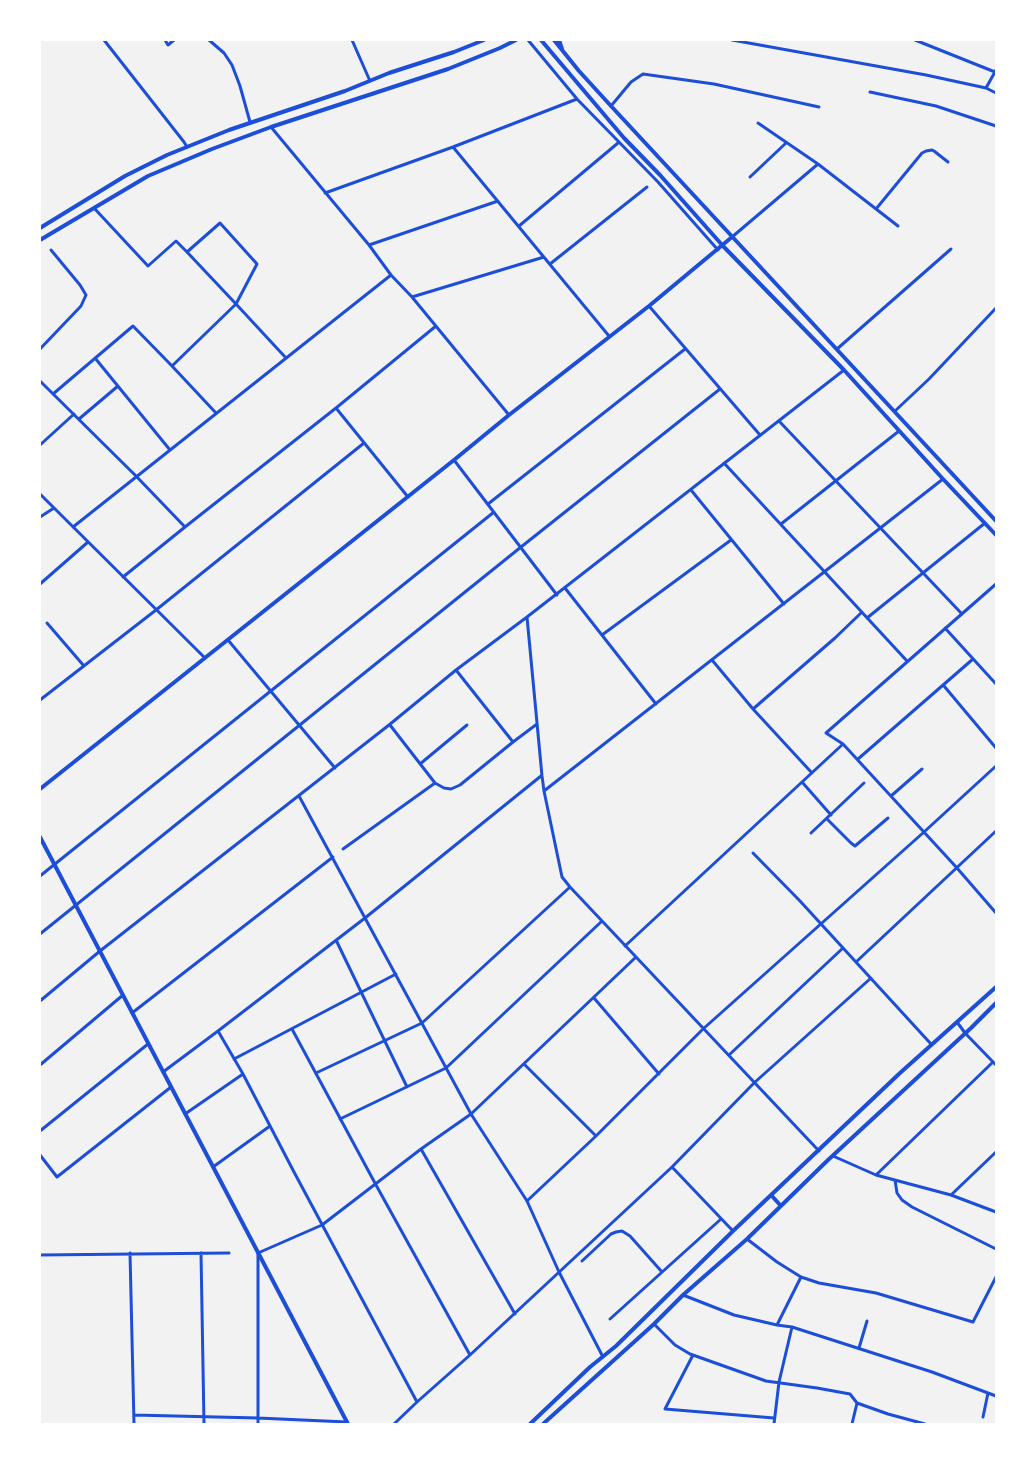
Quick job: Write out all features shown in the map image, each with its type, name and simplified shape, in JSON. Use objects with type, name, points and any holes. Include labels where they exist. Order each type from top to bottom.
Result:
[{"type":"street","points":[[104,40],[187,147]]},
{"type":"street","points":[[165,40],[168,45],[174,40]]},
{"type":"street","points":[[208,40],[224,53],[232,65],[250,122]]},
{"type":"street","points":[[352,40],[370,81]]},
{"type":"street","points":[[40,228],[124,176],[187,147],[250,122],[345,91],[389,73],[484,40]]},
{"type":"street","points":[[40,240],[148,176],[212,149],[271,127],[448,69],[516,40]]},
{"type":"street","points":[[528,40],[577,99],[658,182],[718,250]]},
{"type":"street","points":[[541,40],[624,138],[660,175],[723,246],[844,370],[996,535]]},
{"type":"street","points":[[554,40],[611,106],[996,521]]},
{"type":"street","points":[[559,40],[562,51]]},
{"type":"street","points":[[732,40],[926,75],[986,88],[996,93]]},
{"type":"street","points":[[915,40],[995,71],[986,88]]},
{"type":"street","points":[[611,106],[631,82],[643,74],[714,84],[819,107]]},
{"type":"street","points":[[870,92],[936,106],[996,126]]},
{"type":"street","points":[[325,193],[453,147],[577,99]]},
{"type":"street","points":[[758,123],[818,164],[898,226]]},
{"type":"street","points":[[271,127],[369,245],[391,275],[412,297],[509,414]]},
{"type":"street","points":[[519,226],[618,142]]},
{"type":"street","points":[[750,176],[786,142]]},
{"type":"street","points":[[453,147],[609,336]]},
{"type":"street","points":[[876,209],[922,153],[932,150],[948,162]]},
{"type":"street","points":[[40,789],[408,497],[509,414],[649,306],[723,246],[818,164]]},
{"type":"street","points":[[550,264],[647,187]]},
{"type":"street","points":[[369,245],[498,201]]},
{"type":"street","points":[[94,207],[148,266],[176,241],[286,358]]},
{"type":"street","points":[[172,366],[236,304],[257,264],[220,223],[187,252]]},
{"type":"street","points":[[837,349],[951,249]]},
{"type":"street","points":[[40,350],[81,306],[86,295],[51,250]]},
{"type":"street","points":[[412,297],[544,257]]},
{"type":"street","points":[[72,527],[391,275]]},
{"type":"street","points":[[649,306],[760,435]]},
{"type":"street","points":[[895,411],[929,379],[996,308]]},
{"type":"street","points":[[53,394],[133,326],[216,413]]},
{"type":"street","points":[[123,577],[436,326]]},
{"type":"street","points":[[488,504],[686,349]]},
{"type":"street","points":[[95,358],[170,450]]},
{"type":"street","points":[[40,1001],[100,951],[390,725],[456,670],[557,595],[844,370]]},
{"type":"street","points":[[40,381],[185,527]]},
{"type":"street","points":[[79,419],[118,386]]},
{"type":"street","points":[[40,934],[720,389]]},
{"type":"street","points":[[336,408],[408,497]]},
{"type":"street","points":[[40,446],[74,414]]},
{"type":"street","points":[[779,421],[962,614]]},
{"type":"street","points":[[781,524],[900,430]]},
{"type":"street","points":[[41,698],[156,610],[364,443]]},
{"type":"street","points":[[454,460],[557,595]]},
{"type":"street","points":[[724,463],[907,662]]},
{"type":"street","points":[[544,791],[943,479]]},
{"type":"street","points":[[691,490],[784,604]]},
{"type":"street","points":[[40,494],[205,658]]},
{"type":"street","points":[[40,518],[54,508]]},
{"type":"street","points":[[40,876],[494,512]]},
{"type":"street","points":[[867,618],[985,523]]},
{"type":"street","points":[[602,635],[731,540]]},
{"type":"street","points":[[40,584],[88,542]]},
{"type":"street","points":[[996,584],[826,733],[843,744],[858,759],[996,913]]},
{"type":"street","points":[[565,588],[656,704]]},
{"type":"street","points":[[753,709],[862,612]]},
{"type":"street","points":[[527,618],[544,791],[562,877],[819,1151]]},
{"type":"street","points":[[47,623],[84,666]]},
{"type":"street","points":[[945,628],[996,684]]},
{"type":"street","points":[[228,640],[335,768]]},
{"type":"street","points":[[858,759],[973,659]]},
{"type":"street","points":[[712,660],[753,709],[812,772]]},
{"type":"street","points":[[456,670],[513,742]]},
{"type":"street","points":[[944,686],[996,748]]},
{"type":"street","points":[[390,725],[435,783],[444,788],[455,788],[538,724]]},
{"type":"street","points":[[420,764],[466,725]]},
{"type":"street","points":[[625,946],[843,744]]},
{"type":"street","points":[[527,1201],[596,1136],[703,1029],[996,766]]},
{"type":"street","points":[[892,796],[922,769]]},
{"type":"street","points":[[163,1072],[365,918],[542,776]]},
{"type":"street","points":[[802,782],[831,815]]},
{"type":"street","points":[[343,849],[435,783]]},
{"type":"street","points":[[811,833],[864,783]]},
{"type":"street","points":[[300,796],[471,1114],[527,1201],[559,1272],[603,1357]]},
{"type":"street","points":[[827,819],[855,846],[888,818]]},
{"type":"street","points":[[856,962],[996,831]]},
{"type":"street","points":[[40,837],[347,1423],[308,1423],[258,1418],[134,1415]]},
{"type":"street","points":[[754,853],[931,1044]]},
{"type":"street","points":[[132,1013],[333,857]]},
{"type":"street","points":[[316,1073],[422,1023],[570,887]]},
{"type":"street","points":[[340,1119],[446,1068],[602,921]]},
{"type":"street","points":[[336,940],[407,1087]]},
{"type":"street","points":[[728,1055],[843,948]]},
{"type":"street","points":[[258,1253],[322,1225],[421,1149],[471,1114],[636,957]]},
{"type":"street","points":[[234,1059],[396,974]]},
{"type":"street","points":[[394,1424],[672,1167],[754,1083],[871,978]]},
{"type":"street","points":[[530,1424],[616,1346],[771,1195],[931,1044],[996,987]]},
{"type":"street","points":[[40,1065],[123,995]]},
{"type":"street","points":[[594,998],[659,1074]]},
{"type":"street","points":[[543,1424],[654,1324],[683,1295],[747,1239],[996,1003]]},
{"type":"street","points":[[876,1175],[994,1064],[957,1022]]},
{"type":"street","points":[[292,1029],[470,1355]]},
{"type":"street","points":[[218,1031],[243,1074],[417,1402]]},
{"type":"street","points":[[40,1131],[148,1044]]},
{"type":"street","points":[[524,1064],[596,1136]]},
{"type":"street","points":[[185,1114],[243,1074]]},
{"type":"street","points":[[40,1155],[57,1177],[171,1087]]},
{"type":"street","points":[[213,1167],[270,1126]]},
{"type":"street","points":[[421,1149],[515,1314]]},
{"type":"street","points":[[952,1195],[996,1152]]},
{"type":"street","points":[[833,1156],[876,1175],[952,1195],[996,1212]]},
{"type":"street","points":[[672,1167],[733,1232]]},
{"type":"street","points":[[895,1180],[902,1200],[912,1207],[996,1249]]},
{"type":"street","points":[[771,1195],[781,1206]]},
{"type":"street","points":[[610,1319],[721,1218]]},
{"type":"street","points":[[582,1261],[611,1234],[622,1231],[630,1236],[662,1272]]},
{"type":"street","points":[[747,1239],[777,1262],[801,1277],[819,1283],[876,1293],[973,1322],[996,1277]]},
{"type":"street","points":[[201,1253],[204,1424]]},
{"type":"street","points":[[258,1253],[258,1424]]},
{"type":"street","points":[[40,1254],[229,1254]]},
{"type":"street","points":[[130,1254],[134,1424]]},
{"type":"street","points":[[777,1325],[801,1277]]},
{"type":"street","points":[[683,1295],[734,1315],[792,1327],[859,1348],[996,1396]]},
{"type":"street","points":[[859,1348],[866,1321]]},
{"type":"street","points":[[654,1324],[675,1345],[693,1355],[766,1380],[850,1394],[857,1403],[915,1423],[925,1424]]},
{"type":"street","points":[[774,1424],[779,1382],[792,1327]]},
{"type":"street","points":[[693,1355],[665,1408],[774,1418]]},
{"type":"street","points":[[984,1416],[988,1393]]},
{"type":"street","points":[[852,1424],[857,1403]]}]
